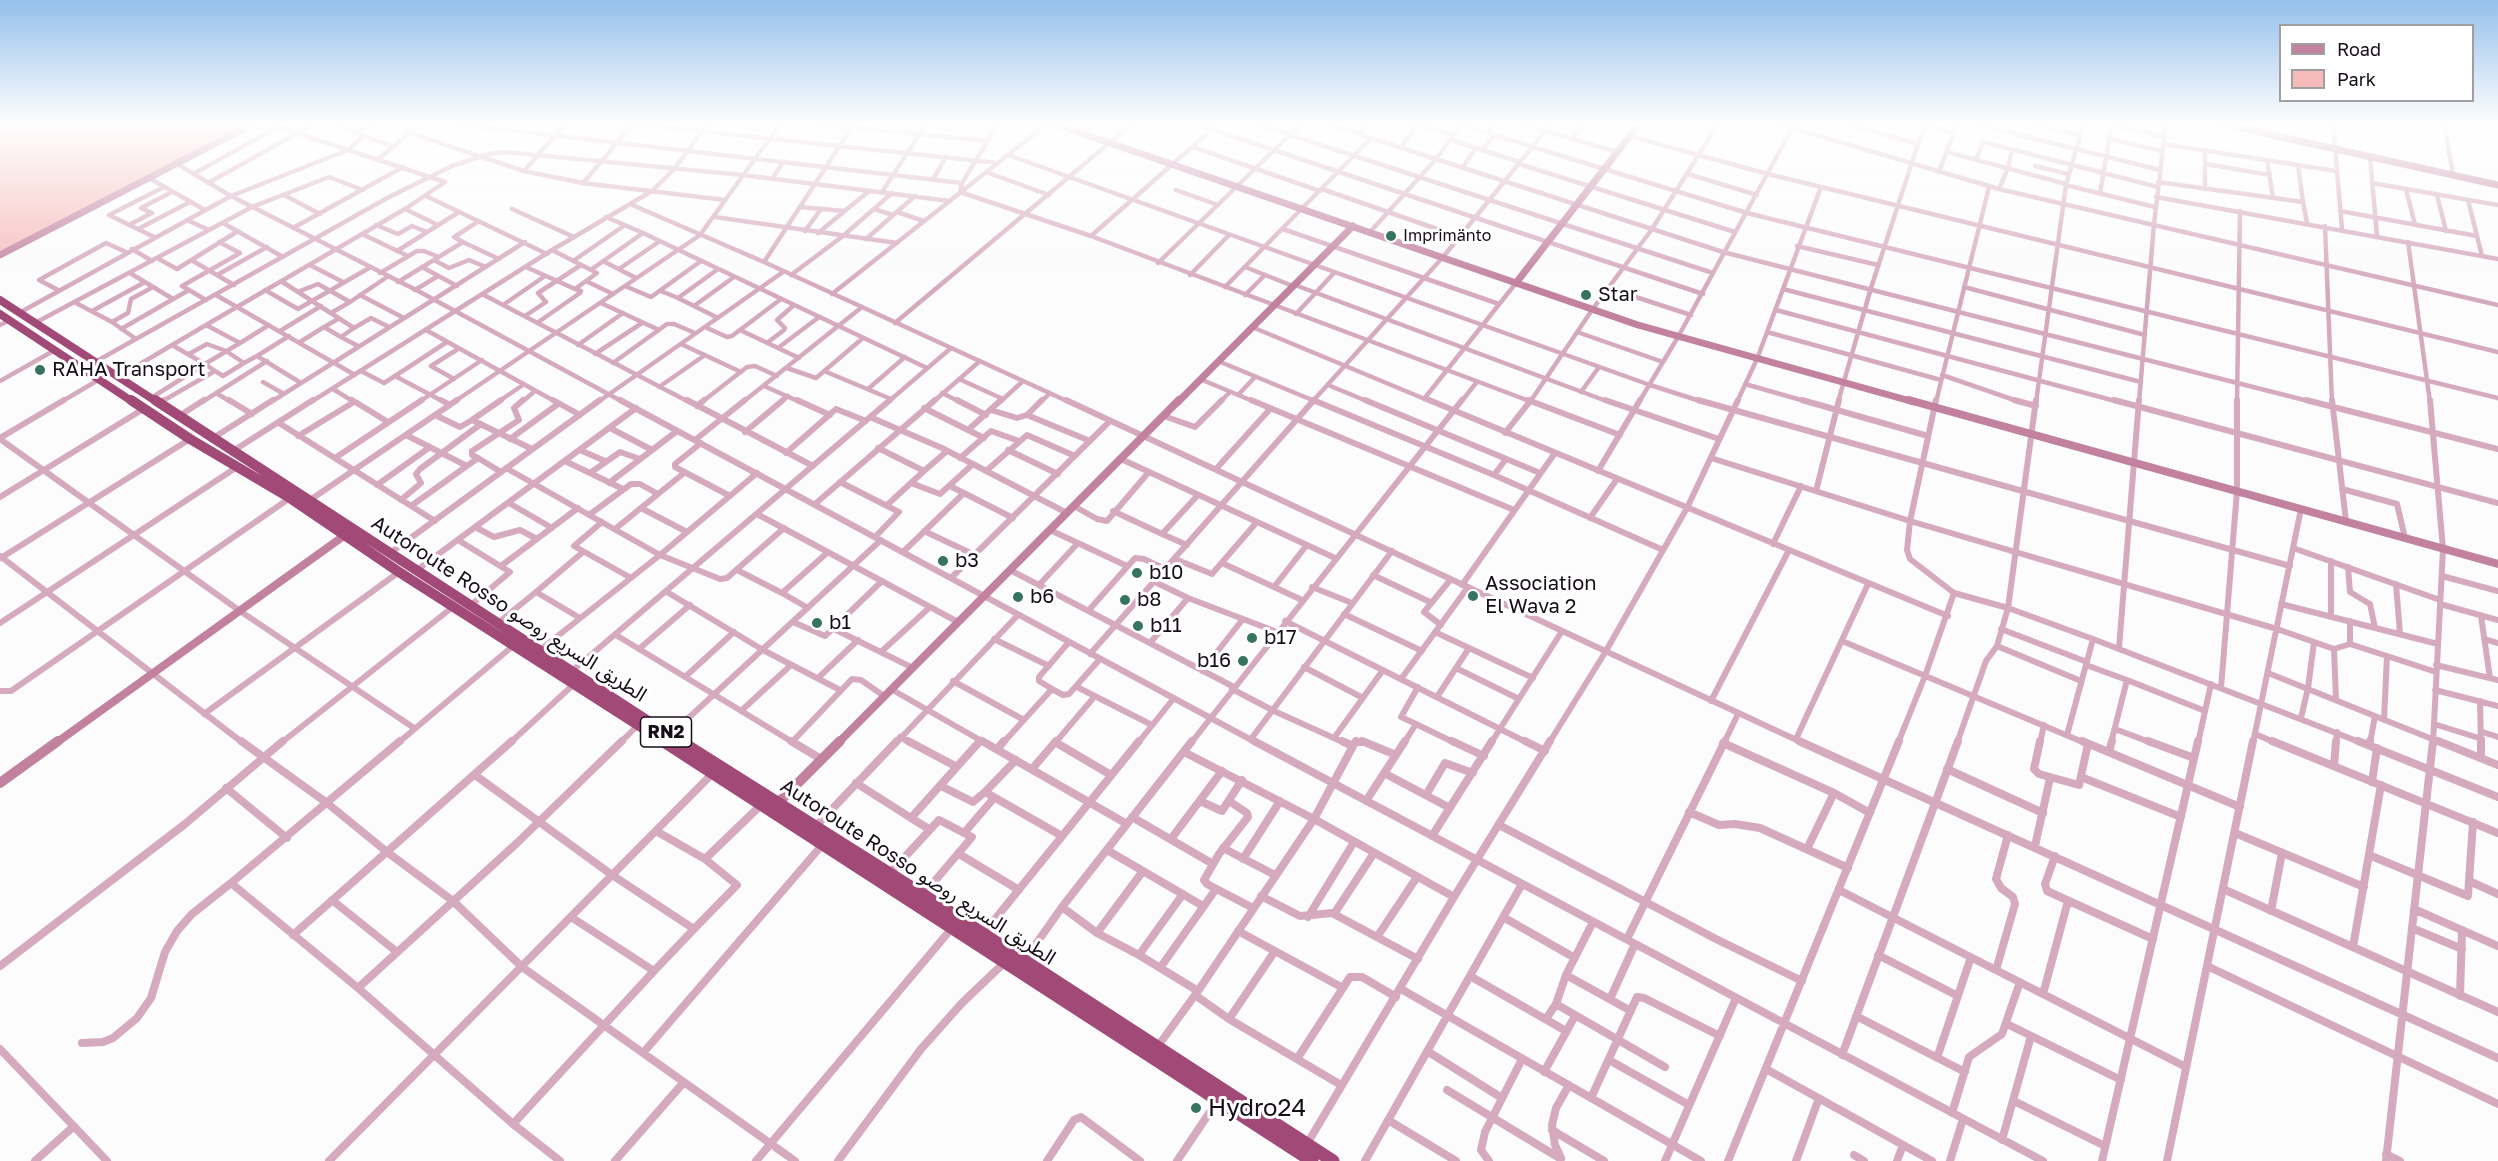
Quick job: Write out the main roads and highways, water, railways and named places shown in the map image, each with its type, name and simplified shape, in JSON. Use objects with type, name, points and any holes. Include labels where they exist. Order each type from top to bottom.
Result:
[{"type":"highway","name":"Autoroute Rosso الطريق السريع روصو","points":[[0,300],[7,318],[55,350],[100,379],[178,416],[233,451],[670,735],[824,843],[1312,1161]]},
{"type":"highway","name":"Autoroute Rosso الطريق السريع روصو","points":[[7,318],[35,323],[118,377],[151,403],[190,439],[290,498],[399,572],[454,605],[638,725],[770,805],[816,827],[1333,1161]]},
{"type":"place","name":"Imprimänto","points":[[1391,236]]},
{"type":"place","name":"Star","points":[[1586,295]]},
{"type":"place","name":"RAHA Transport","points":[[40,370]]},
{"type":"place","name":"b3","points":[[943,561]]},
{"type":"place","name":"b10","points":[[1137,573]]},
{"type":"place","name":"Association El Wava 2","points":[[1473,596]]},
{"type":"place","name":"b6","points":[[1018,597]]},
{"type":"place","name":"b8","points":[[1125,600]]},
{"type":"place","name":"b1","points":[[817,623]]},
{"type":"place","name":"b11","points":[[1138,626]]},
{"type":"place","name":"b17","points":[[1252,638]]},
{"type":"place","name":"b16","points":[[1243,661]]},
{"type":"place","name":"Hydro24","points":[[1196,1108]]}]
